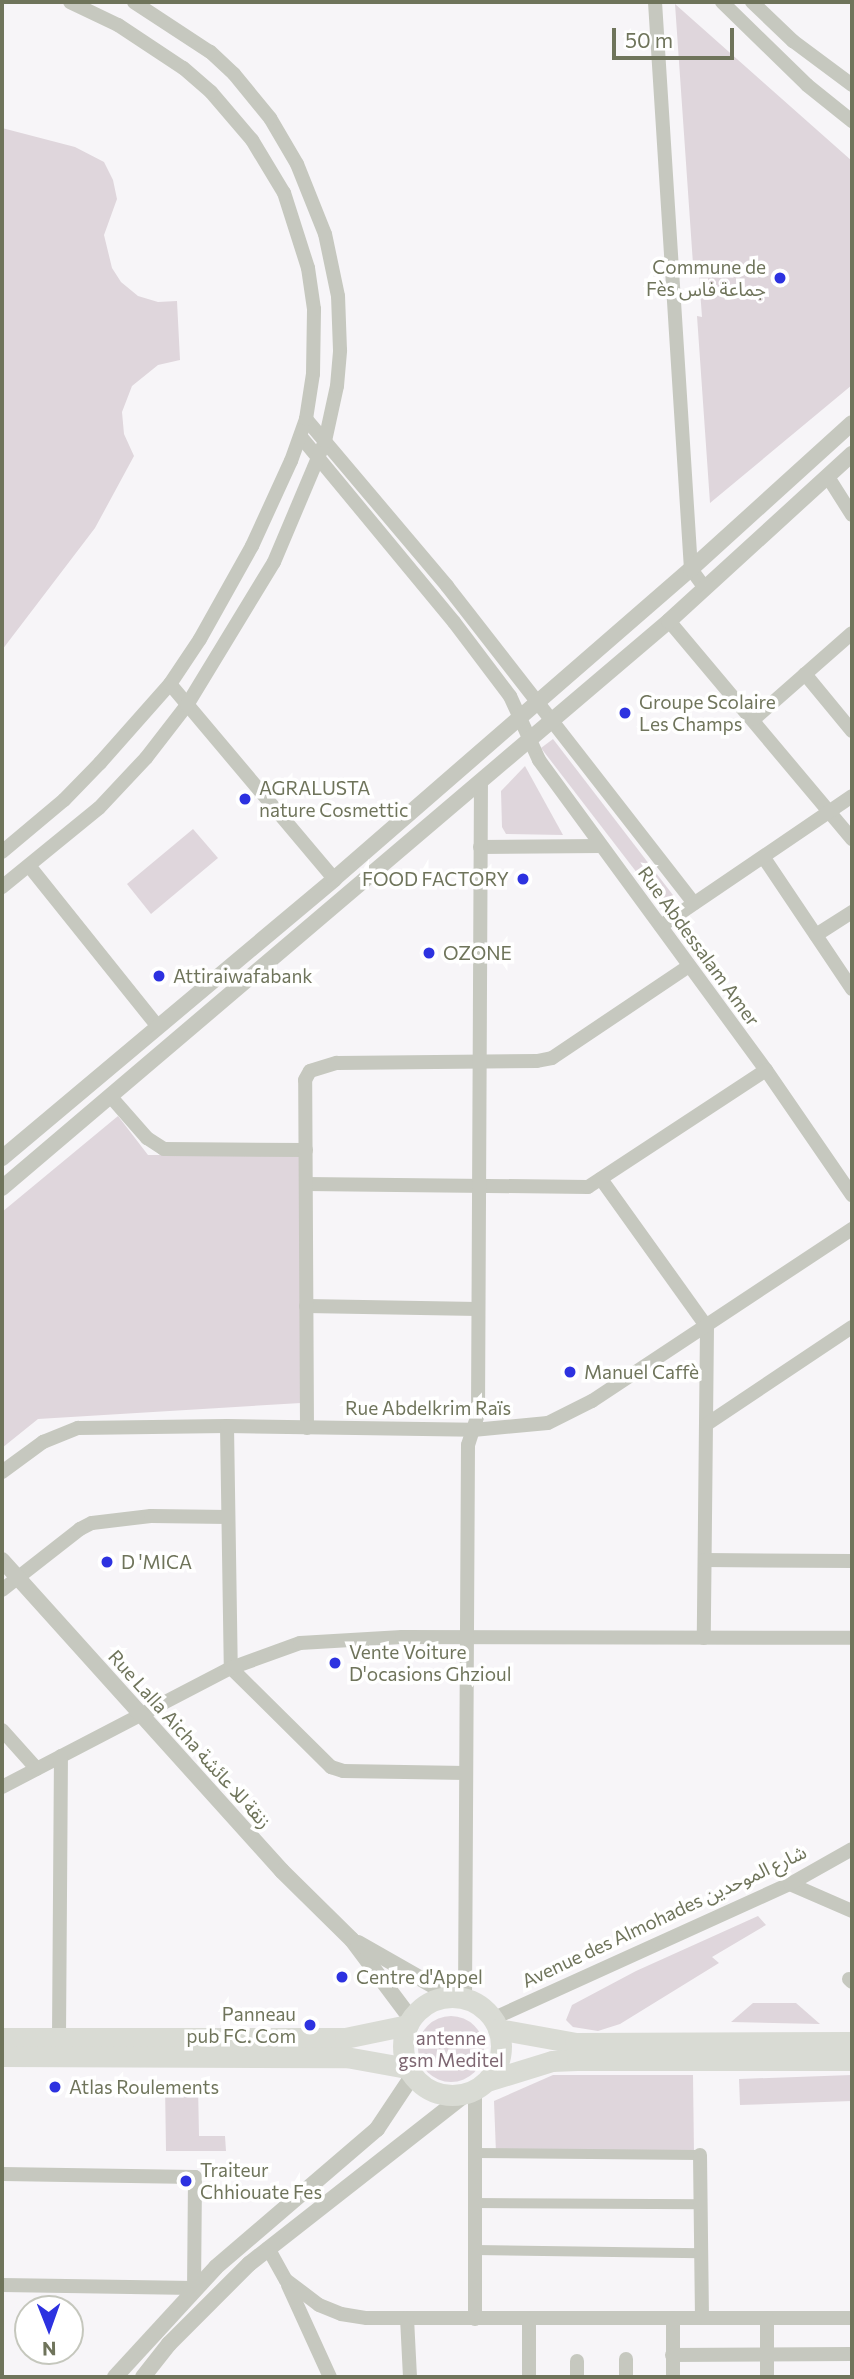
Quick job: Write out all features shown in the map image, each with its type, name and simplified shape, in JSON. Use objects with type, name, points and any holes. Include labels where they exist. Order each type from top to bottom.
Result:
[{"type":"main road","points":[[2,2038],[345,2038],[409,2022],[432,2002],[459,1998],[477,2004],[495,2024],[501,2047],[498,2066],[476,2088]]},
{"type":"main road","points":[[409,2022],[404,2052],[410,2072],[418,2082],[437,2092],[476,2088],[552,2061],[852,2060]]},
{"type":"main road","points":[[495,2024],[575,2042],[852,2042]]},
{"type":"main road","points":[[2,2056],[345,2057],[410,2072]]},
{"type":"street","points":[[2,852],[73,791],[170,684],[253,546],[301,437],[313,374],[314,309],[308,268],[284,193],[252,140],[211,92],[150,45],[70,2]]},
{"type":"street","points":[[2,887],[30,867],[99,808],[146,758],[187,705],[274,562],[325,441],[337,386],[338,305],[325,234],[309,188],[270,118],[234,75],[210,52],[134,2]]},
{"type":"street","points":[[655,2],[691,569],[705,588]]},
{"type":"street","points":[[722,2],[807,85],[852,121]]},
{"type":"street","points":[[752,2],[793,41],[852,85]]},
{"type":"street","points":[[306,419],[447,586],[694,903]]},
{"type":"street","points":[[2,1158],[334,878],[691,569],[852,424]]},
{"type":"street","name":"Rue Abdessalam Amer","points":[[301,437],[454,622],[510,696],[539,760],[766,1070],[852,1195]]},
{"type":"street","points":[[2,1188],[669,621],[852,454]]},
{"type":"street","points":[[828,477],[852,515]]},
{"type":"street","points":[[669,621],[852,839]]},
{"type":"street","points":[[754,719],[852,633]]},
{"type":"street","points":[[805,674],[852,731]]},
{"type":"street","points":[[170,684],[334,878]]},
{"type":"street","points":[[459,1998],[466,1773],[468,1445],[478,1414],[481,782]]},
{"type":"street","points":[[661,926],[852,796]]},
{"type":"street","points":[[480,847],[601,846]]},
{"type":"street","points":[[764,858],[852,989]]},
{"type":"street","points":[[30,867],[158,1027]]},
{"type":"street","points":[[816,935],[852,912]]},
{"type":"street","points":[[307,1428],[305,1080],[316,1067],[337,1063],[479,1062],[552,1058],[689,966]]},
{"type":"street","points":[[306,1184],[588,1187],[766,1070]]},
{"type":"street","points":[[111,1097],[147,1138],[164,1149],[306,1150]]},
{"type":"street","points":[[601,1179],[707,1327],[704,1638]]},
{"type":"street","name":"Rue Abdelkrim Raïs","points":[[2,1472],[43,1442],[78,1428],[227,1426],[473,1430],[537,1425],[567,1416],[707,1327],[852,1229]]},
{"type":"street","points":[[306,1306],[478,1309]]},
{"type":"street","points":[[707,1424],[850,1333]]},
{"type":"street","points":[[227,1426],[231,1668],[331,1767],[343,1771],[466,1773]]},
{"type":"street","points":[[2,1590],[92,1522],[151,1516],[228,1517]]},
{"type":"street","name":"Rue Lalla Aicha زنقة للا عائشة","points":[[2,1560],[282,1871],[352,1940],[409,2022]]},
{"type":"street","points":[[705,1560],[852,1561]]},
{"type":"street","points":[[2,1787],[231,1668],[280,1648],[322,1640],[468,1637],[852,1638]]},
{"type":"street","points":[[2,1730],[37,1769]]},
{"type":"street","points":[[60,2038],[61,1756]]},
{"type":"street","name":"Avenue des Almohades شارع الموحدين","points":[[495,2024],[790,1884],[852,1849]]},
{"type":"street","points":[[790,1884],[852,1911]]},
{"type":"street","name":"Rue Lalla Aicha زنقة للا عائشة","points":[[352,1940],[459,1998]]},
{"type":"street","points":[[115,2377],[194,2288],[377,2129],[410,2072]]},
{"type":"street","points":[[475,2319],[476,2088]]},
{"type":"street","points":[[143,2377],[169,2344],[210,2301],[268,2248],[476,2088]]},
{"type":"street","points":[[475,2153],[700,2155],[702,2318]]},
{"type":"street","points":[[2,2174],[195,2177],[194,2288]]},
{"type":"street","points":[[475,2203],[701,2204]]},
{"type":"street","points":[[268,2248],[286,2280],[330,2377]]},
{"type":"street","points":[[475,2250],[701,2253]]},
{"type":"street","points":[[286,2280],[319,2305],[341,2314],[367,2318],[852,2318]]},
{"type":"street","points":[[2,2286],[194,2288]]},
{"type":"street","points":[[407,2318],[410,2377]]},
{"type":"street","points":[[673,2318],[673,2377]]},
{"type":"street","points":[[767,2318],[767,2377]]},
{"type":"street","points":[[529,2319],[529,2377]]},
{"type":"street","points":[[673,2354],[852,2354]]},
{"type":"street","points":[[626,2359],[626,2377]]},
{"type":"street","points":[[577,2361],[577,2377]]},
{"type":"green space","points":[[675,4],[852,161],[852,385],[710,503],[697,316],[702,317],[698,263],[693,264]]},
{"type":"green space","points":[[2,128],[75,147],[104,162],[113,180],[117,199],[104,235],[112,268],[121,282],[138,296],[158,302],[177,301],[180,360],[158,365],[132,386],[122,412],[124,434],[134,456],[95,528],[2,650]]},
{"type":"green space","points":[[553,739],[676,899],[664,908],[541,748]]},
{"type":"green space","points":[[525,766],[563,835],[506,834],[502,827],[501,791]]},
{"type":"green space","points":[[193,829],[218,858],[151,914],[127,884]]},
{"type":"green space","points":[[118,1116],[148,1155],[302,1155],[301,1403],[38,1419],[2,1448],[2,1212]]},
{"type":"green space","points":[[758,1916],[766,1925],[712,1957],[719,1963],[620,2024],[598,2031],[573,2027],[566,2020],[572,2005],[636,1971]]},
{"type":"green space","points":[[753,2003],[796,2003],[820,2024],[731,2022]]},
{"type":"green space","name":"antenne gsm Meditel","points":[[444,2016],[458,2016],[470,2021],[479,2030],[484,2049],[482,2062],[475,2073],[458,2082],[444,2082],[432,2077],[423,2068],[418,2056],[418,2042],[423,2030],[432,2021]]},
{"type":"green space","points":[[553,2075],[693,2075],[694,2155],[496,2153],[494,2101]]},
{"type":"green space","points":[[852,2075],[852,2101],[740,2105],[739,2079]]},
{"type":"green space","points":[[165,2085],[198,2085],[199,2136],[225,2136],[226,2151],[166,2151]]},
{"type":"place","name":"Commune de Fès جماعة فاس","points":[[780,278]]},
{"type":"place","name":"Groupe Scolaire Les Champs","points":[[625,713]]},
{"type":"place","name":"AGRALUSTA nature Cosmettic","points":[[245,799]]},
{"type":"place","name":"FOOD FACTORY","points":[[523,879]]},
{"type":"place","name":"OZONE","points":[[429,953]]},
{"type":"place","name":"Attiraiwafabank","points":[[159,976]]},
{"type":"place","name":"Manuel Caffè","points":[[570,1372]]},
{"type":"place","name":"D 'MICA","points":[[107,1562]]},
{"type":"place","name":"Vente Voiture D'ocasions Ghzioul","points":[[335,1663]]},
{"type":"place","name":"Centre d'Appel","points":[[342,1977]]},
{"type":"place","name":"Panneau pub FC. Com","points":[[310,2025]]},
{"type":"place","name":"Atlas Roulements","points":[[55,2087]]},
{"type":"place","name":"Traiteur Chhiouate Fes","points":[[186,2181]]}]
